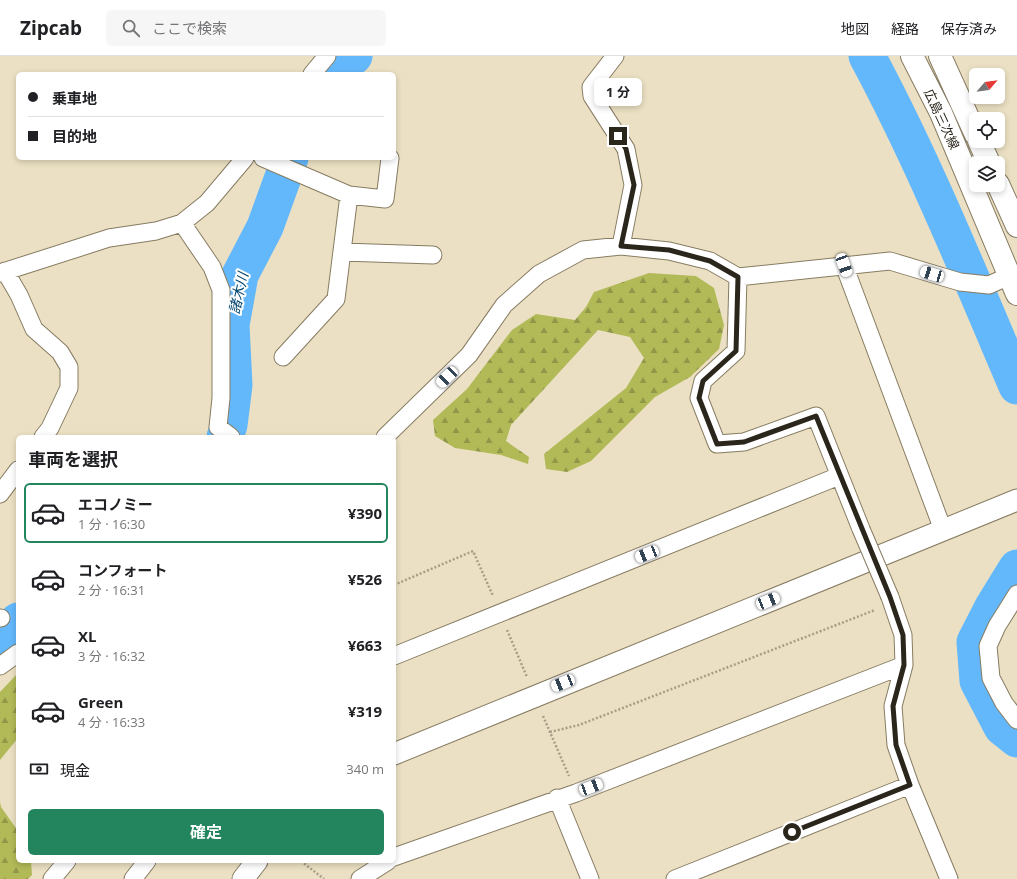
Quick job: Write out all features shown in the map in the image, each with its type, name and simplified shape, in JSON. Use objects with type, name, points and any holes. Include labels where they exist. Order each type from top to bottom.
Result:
[{"type":"main road","name":"広島三次線","points":[[912,56],[941,113],[1013,285]]},
{"type":"main road","name":"広島三次線","points":[[940,56],[969,120]]},
{"type":"main road","points":[[1002,192],[1017,226]]},
{"type":"street","points":[[314,72],[327,56]]},
{"type":"street","points":[[615,56],[592,86],[592,96],[626,149],[634,185],[621,246]]},
{"type":"street","points":[[45,435],[69,388],[69,367],[60,352],[34,329],[20,295],[3,272],[109,238],[156,231],[182,223],[207,203],[243,160]]},
{"type":"street","points":[[270,161],[349,195],[385,199],[390,160]]},
{"type":"street","points":[[283,357],[336,299],[349,195]]},
{"type":"street","points":[[182,223],[212,267],[221,290],[220,398],[218,427],[228,435]]},
{"type":"street","points":[[387,435],[469,356],[504,305],[539,274],[583,250],[621,246],[669,250],[710,261],[738,277],[890,261],[960,282],[988,285],[1013,285]]},
{"type":"street","points":[[342,252],[433,255]]},
{"type":"street","points":[[844,265],[943,530]]},
{"type":"street","points":[[738,277],[736,351],[703,381],[699,398],[717,444],[744,442],[816,416],[861,530],[891,600],[903,635],[904,665],[893,706],[896,745],[910,785],[949,879]]},
{"type":"street","points":[[0,494],[16,473]]},
{"type":"street","points":[[396,655],[839,476]]},
{"type":"street","points":[[396,753],[1017,500]]},
{"type":"street","points":[[1017,594],[988,646],[991,678],[1004,703],[1017,720]]},
{"type":"street","points":[[0,666],[16,655]]},
{"type":"street","points":[[396,856],[558,798],[576,793],[904,665]]},
{"type":"street","points":[[674,879],[910,785]]},
{"type":"street","points":[[558,798],[590,879]]},
{"type":"street","points":[[52,879],[65,863]]},
{"type":"street","points":[[134,879],[146,863]]},
{"type":"street","points":[[243,879],[255,863]]},
{"type":"street","points":[[360,879],[385,863]]},
{"type":"path","points":[[396,584],[474,551],[528,682]]},
{"type":"path","points":[[550,732],[578,725],[891,600]]},
{"type":"path","points":[[542,712],[572,783]]},
{"type":"path","points":[[304,863],[324,879]]},
{"type":"green space","points":[[649,273],[696,276],[714,288],[724,325],[719,349],[690,377],[655,397],[591,461],[567,472],[546,469],[544,454],[626,388],[644,358],[630,337],[598,330],[511,425],[506,441],[529,457],[528,464],[501,455],[455,448],[435,436],[433,420],[467,389],[512,330],[536,314],[575,320],[586,307],[594,292]]},
{"type":"green space","points":[[16,675],[16,740],[0,760],[0,692]]},
{"type":"green space","points":[[0,802],[1,807],[16,828],[16,863],[31,863],[32,875],[28,879],[0,879]]},
{"type":"waterway","name":"諸木川","points":[[335,72],[354,56]]},
{"type":"waterway","points":[[867,56],[927,178],[1017,386]]},
{"type":"waterway","name":"諸木川","points":[[226,435],[229,425],[234,385],[231,325],[240,275],[265,227],[289,160]]},
{"type":"waterway","points":[[1017,568],[993,607],[975,642],[978,681],[1002,727],[1017,739]]},
{"type":"waterway","name":"諸木川","points":[[0,643],[16,623]]},
{"type":"route","points":[[618,136],[626,149],[634,185],[621,246],[669,250],[710,261],[738,277],[736,351],[703,381],[699,398],[717,444],[744,442],[816,416],[861,530],[890,597],[903,635],[904,665],[893,706],[896,745],[910,785],[792,832]]}]
